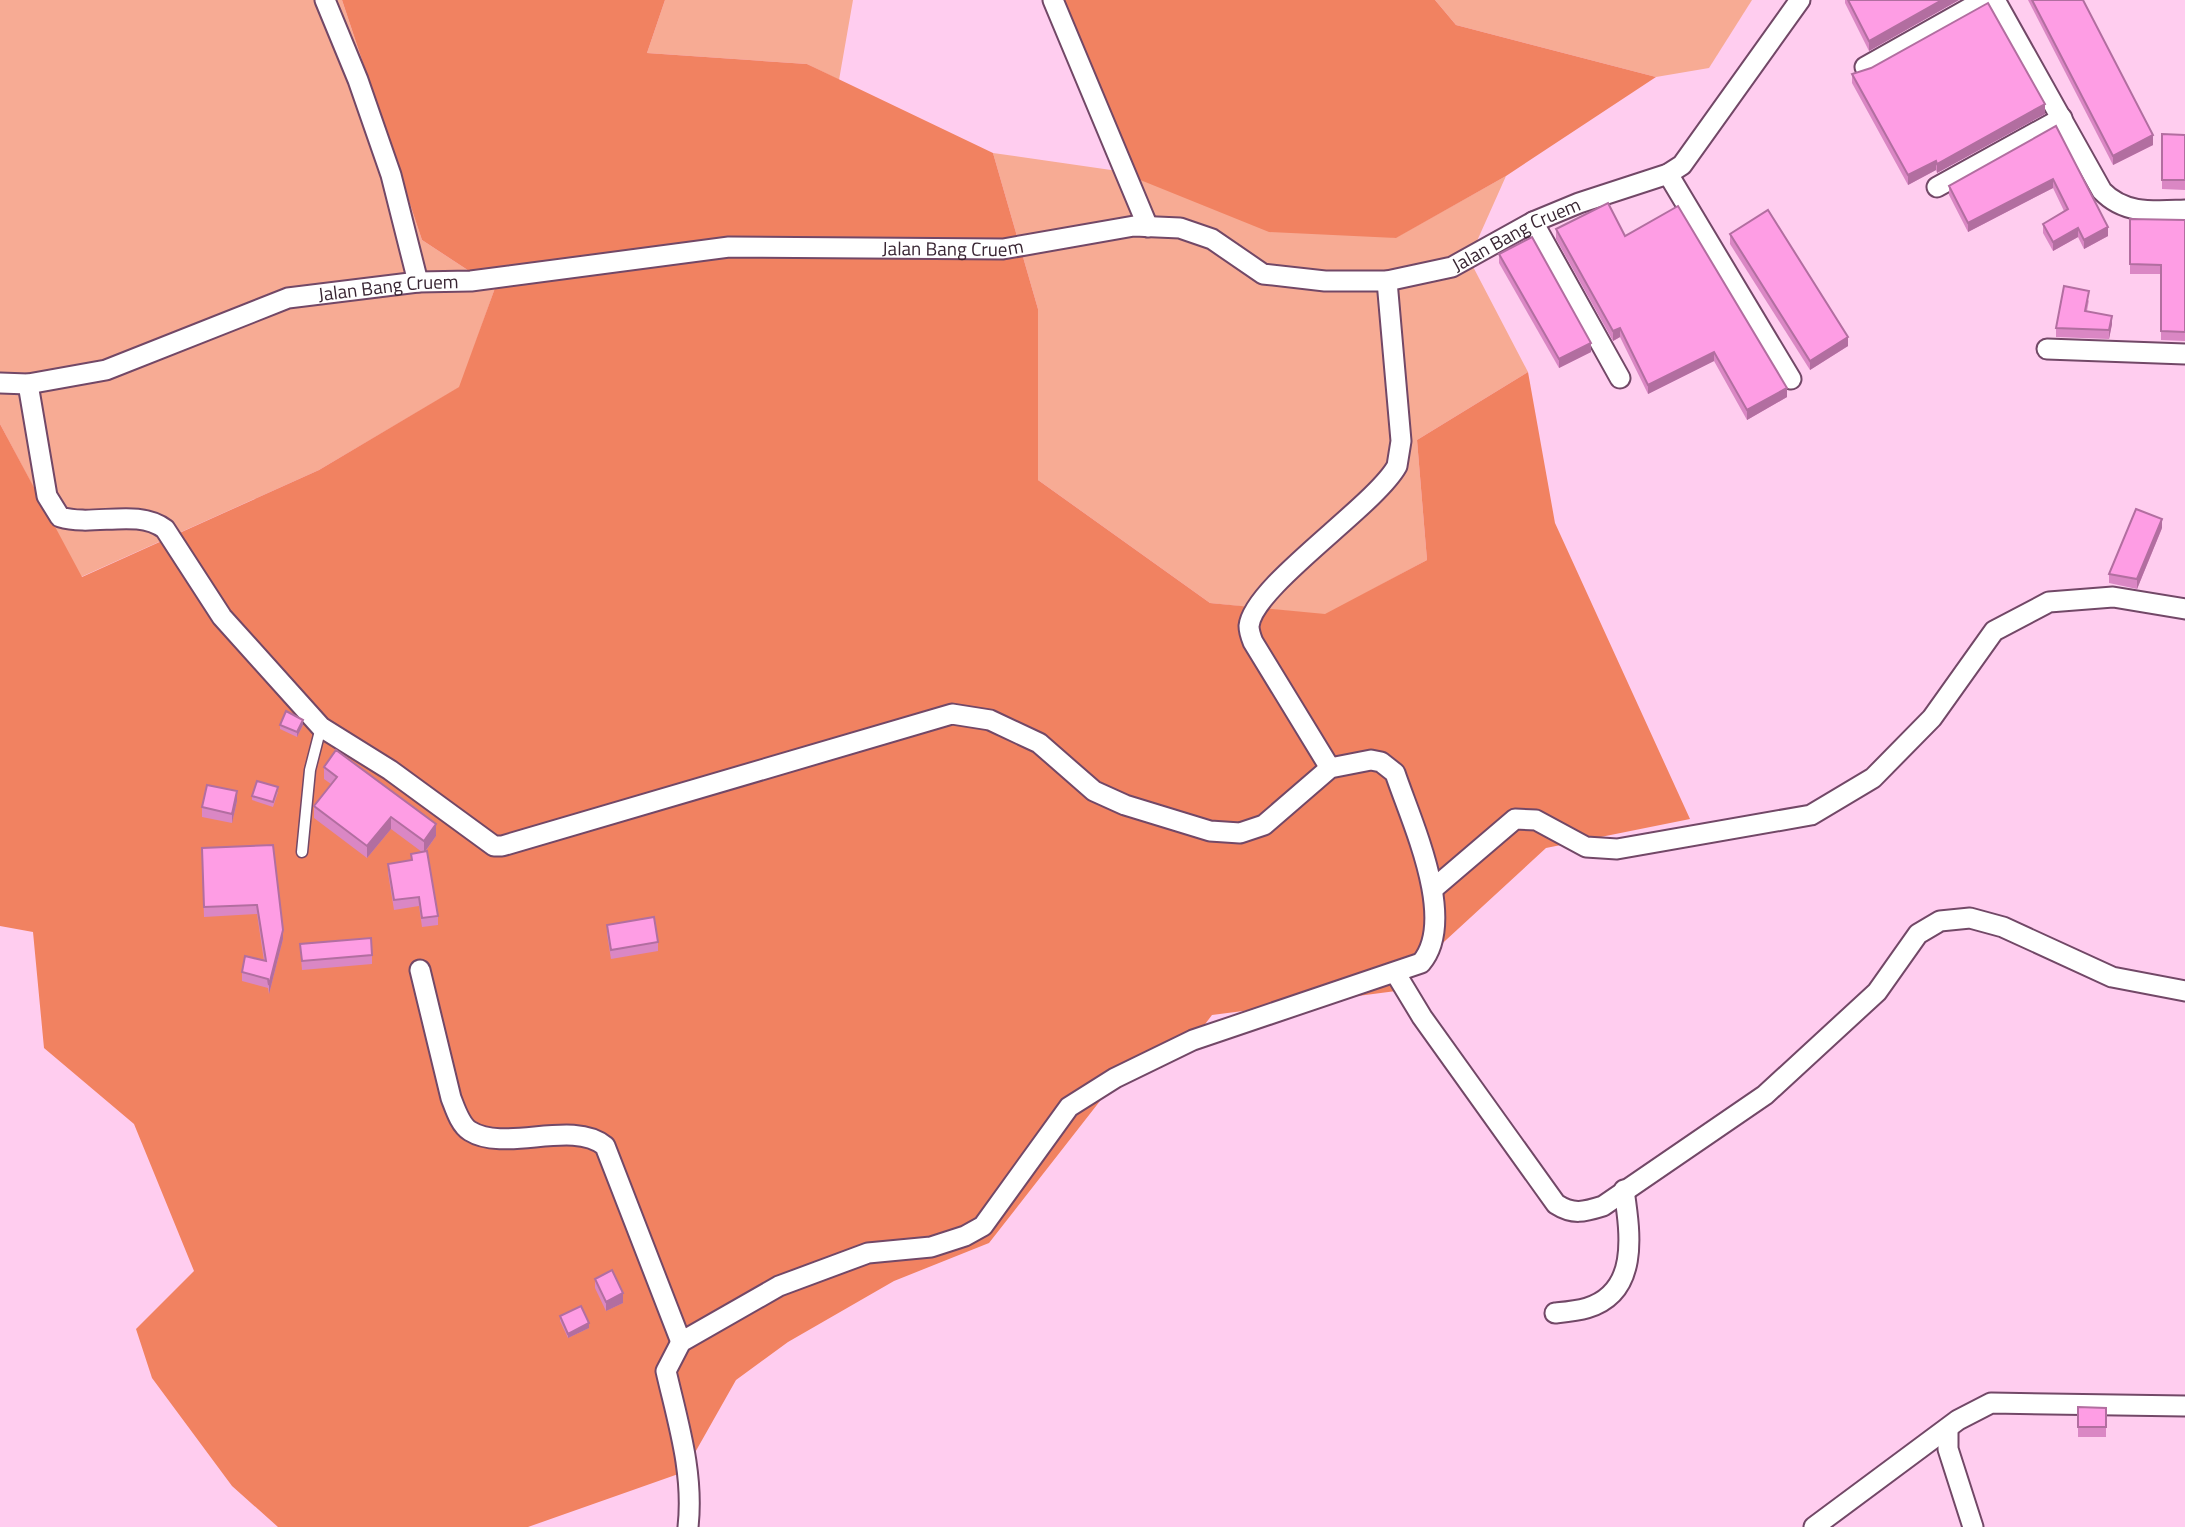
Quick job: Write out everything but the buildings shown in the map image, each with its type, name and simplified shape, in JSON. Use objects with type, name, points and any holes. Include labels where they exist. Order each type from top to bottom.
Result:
[{"type":"street","points":[[325,0],[358,80],[391,175],[418,282]]},
{"type":"street","points":[[1053,0],[1148,227]]},
{"type":"street","name":"Jalan Bang Cruem","points":[[0,383],[28,384],[106,370],[288,298],[418,282],[471,281],[729,247],[1003,249],[1134,226],[1180,228],[1212,239],[1263,274],[1325,281],[1387,281],[1452,267],[1534,222],[1579,203],[1668,174],[1682,165],[1800,0]]},
{"type":"street","points":[[1865,67],[1984,0]]},
{"type":"street","points":[[1995,0],[2102,191],[2113,202],[2141,211],[2185,210]]},
{"type":"street","points":[[1937,187],[2063,118]]},
{"type":"street","points":[[1668,174],[1791,379]]},
{"type":"street","points":[[1534,222],[1620,378]]},
{"type":"street","points":[[1330,768],[1253,642],[1249,626],[1258,607],[1280,581],[1395,471],[1400,450],[1387,281]]},
{"type":"street","points":[[2047,349],[2185,354]]},
{"type":"street","points":[[28,384],[47,496],[52,509],[60,517],[73,520],[144,519],[154,521],[166,529],[222,617],[321,727],[390,771],[494,846],[502,846],[952,715],[990,720],[1039,743],[1094,791],[1125,805],[1210,831],[1240,833],[1264,825],[1330,768],[1371,760],[1390,767],[1395,773],[1433,889],[1436,920],[1430,953],[1421,963],[1396,974],[1192,1040],[1115,1078],[1069,1107],[983,1226],[965,1236],[931,1247],[868,1253],[779,1286],[681,1342],[666,1371],[685,1451],[691,1502],[688,1527]]},
{"type":"street","points":[[1433,889],[1515,819],[1536,820],[1586,846],[1617,849],[1811,815],[1874,778],[1932,718],[1994,631],[2049,602],[2113,597],[2185,609]]},
{"type":"street","points":[[1396,974],[1422,1017],[1556,1204],[1569,1213],[1603,1206],[1765,1095],[1877,992],[1918,934],[1940,921],[1970,918],[2003,927],[2112,977],[2185,991]]},
{"type":"street","points":[[420,970],[451,1098],[459,1118],[469,1131],[488,1137],[572,1136],[597,1139],[605,1146],[681,1342]]},
{"type":"street","points":[[1555,1313],[1589,1308],[1610,1296],[1627,1275],[1630,1232],[1624,1190]]},
{"type":"street","points":[[1814,1527],[1958,1420],[1990,1404],[2185,1406]]},
{"type":"street","points":[[1948,1430],[1948,1449],[1973,1527]]},
{"type":"lane","points":[[302,852],[310,770],[321,727]]},
{"type":"shaded area","points":[[0,0],[342,0],[422,240],[495,288],[460,387],[319,470],[81,577],[0,424]]},
{"type":"shaded area","points":[[342,0],[665,0],[647,53],[807,64],[993,153],[1038,309],[1038,480],[1210,603],[1325,614],[1427,560],[1417,440],[1528,372],[1555,523],[1690,819],[1546,848],[1421,963],[1396,991],[1212,1015],[1193,1040],[1107,1092],[989,1243],[894,1281],[788,1342],[736,1380],[684,1472],[528,1527],[278,1527],[232,1486],[152,1378],[136,1329],[194,1271],[134,1124],[44,1048],[33,932],[0,926],[0,424],[82,577],[319,470],[459,387],[495,288],[422,240]]},
{"type":"shaded area","points":[[665,0],[853,0],[839,80],[807,64],[647,53]]},
{"type":"shaded area","points":[[1045,0],[1435,0],[1456,25],[1656,77],[1506,176],[1396,238],[1269,232],[1118,171]]},
{"type":"shaded area","points":[[1435,0],[1752,0],[1709,68],[1656,77],[1456,25]]},
{"type":"shaded area","points":[[993,153],[1118,171],[1395,238],[1506,176],[1469,259],[1528,372],[1417,440],[1427,560],[1325,615],[1210,603],[1038,480],[1038,309]]}]
